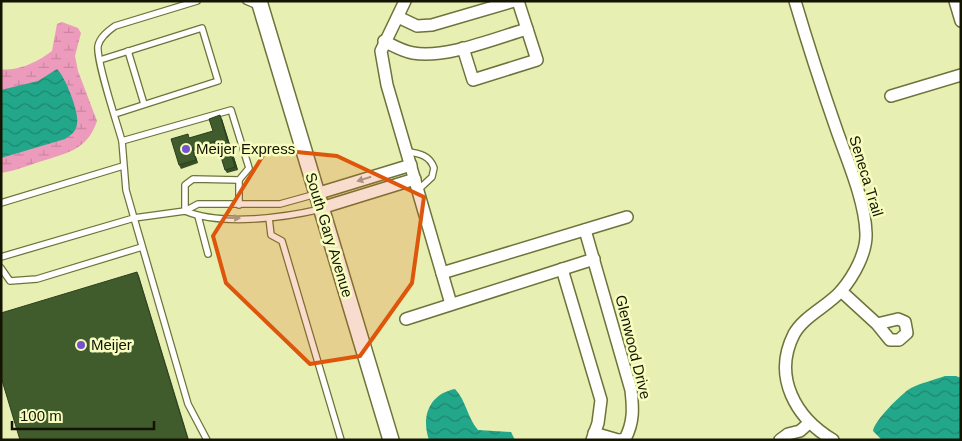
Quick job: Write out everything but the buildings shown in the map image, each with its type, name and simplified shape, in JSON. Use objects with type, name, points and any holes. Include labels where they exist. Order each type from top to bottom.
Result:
[{"type":"main road","name":"South Gary Avenue","points":[[259,4],[391,440]]},
{"type":"street","points":[[405,1],[384,40],[380,52],[387,86],[452,304]]},
{"type":"street","points":[[398,17],[417,26],[432,25],[514,1]]},
{"type":"street","points":[[463,48],[473,80],[537,60],[518,1]]},
{"type":"street","name":"Seneca Trail","points":[[795,1],[865,219],[866,240],[863,255],[841,291],[794,334],[788,353],[786,372],[796,406],[809,423],[833,440]]},
{"type":"street","points":[[955,1],[961,21]]},
{"type":"street","points":[[384,40],[400,50],[425,54],[463,48],[527,29]]},
{"type":"street","points":[[891,96],[961,75]]},
{"type":"street","points":[[316,194],[411,164]]},
{"type":"street","points":[[321,208],[417,185]]},
{"type":"street","points":[[442,273],[627,217]]},
{"type":"street","name":"Glenwood Drive","points":[[562,269],[601,400],[593,436],[619,440],[625,438],[630,429],[633,413],[631,390],[585,230]]},
{"type":"street","points":[[406,319],[594,259]]},
{"type":"street","points":[[841,291],[877,324]]},
{"type":"street","points":[[780,440],[788,434],[798,436],[809,423]]},
{"type":"lane","points":[[197,1],[115,26],[104,33],[98,46],[122,141],[126,190],[188,404],[207,440]]},
{"type":"lane","points":[[246,1],[259,4]]},
{"type":"lane","points":[[100,60],[202,28],[216,73],[218,82],[115,114]]},
{"type":"lane","points":[[128,51],[144,104]]},
{"type":"lane","points":[[122,141],[160,128],[232,110],[249,168],[240,180],[240,205]]},
{"type":"lane","points":[[407,152],[427,157],[434,168],[432,177],[417,185]]},
{"type":"lane","points":[[1,203],[123,166]]},
{"type":"lane","points":[[185,211],[185,185],[193,179],[240,180]]},
{"type":"lane","points":[[1,257],[134,218],[185,211],[198,204],[280,204],[316,194]]},
{"type":"lane","points":[[185,211],[198,216],[268,218],[288,216],[321,208]]},
{"type":"lane","points":[[198,216],[208,254]]},
{"type":"lane","points":[[268,218],[271,235],[282,241],[342,440]]},
{"type":"lane","points":[[1,268],[10,281],[37,280],[142,247]]},
{"type":"highlighted area","points":[[267,149],[337,156],[424,197],[412,283],[360,356],[310,364],[226,283],[213,236]]},
{"type":"green space","points":[[62,22],[78,28],[81,33],[75,56],[78,71],[97,121],[93,131],[81,145],[67,153],[1,173],[1,69],[14,69],[28,65],[52,51],[57,24]]},
{"type":"water","points":[[57,69],[64,79],[74,104],[77,119],[74,131],[65,139],[1,158],[1,90],[38,81]]},
{"type":"water","points":[[945,376],[961,378],[961,440],[882,440],[873,431],[883,414],[907,391]]},
{"type":"water","points":[[455,389],[462,398],[471,420],[478,430],[511,432],[515,440],[429,440],[426,423],[429,408],[439,396]]},
{"type":"place","name":"Meijer Express","points":[[186,149]]},
{"type":"place","name":"Meijer","points":[[81,345]]}]
